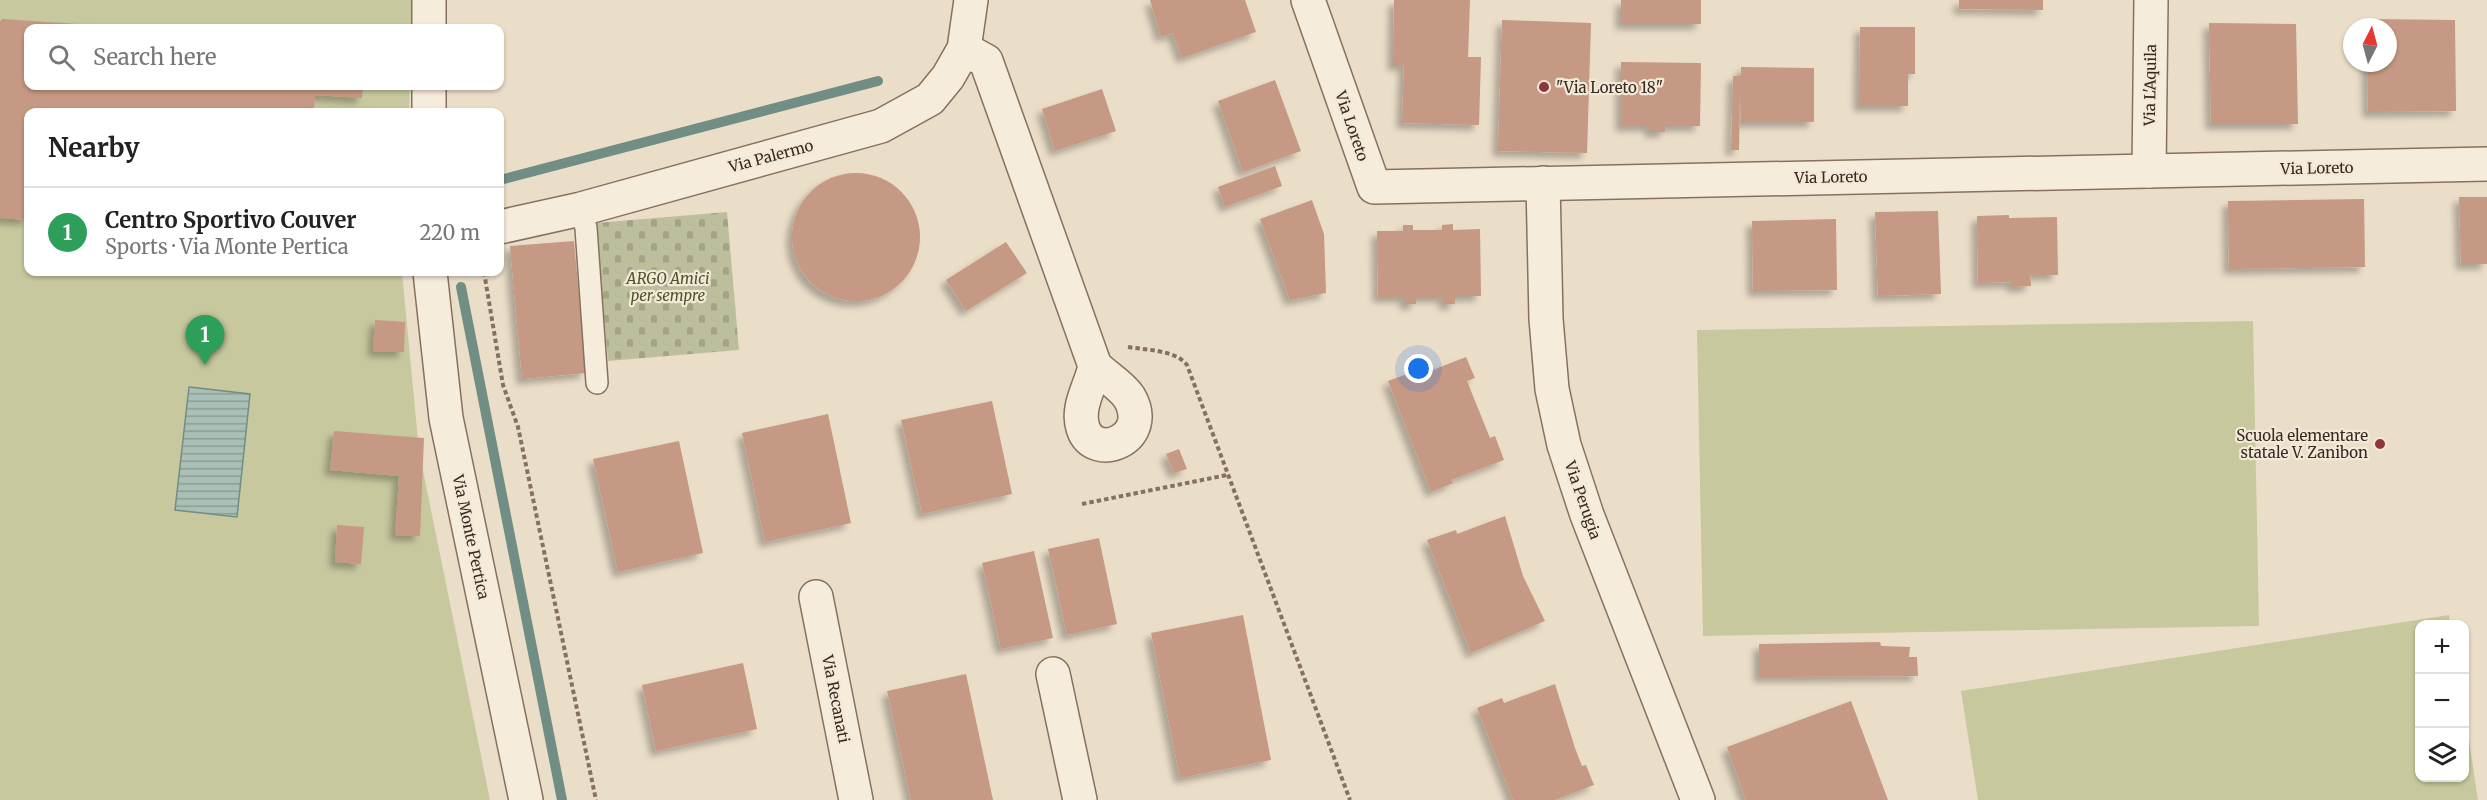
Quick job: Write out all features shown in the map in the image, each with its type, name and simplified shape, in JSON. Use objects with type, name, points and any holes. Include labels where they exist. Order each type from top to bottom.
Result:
[{"type":"street","points":[[429,0],[429,24]]},
{"type":"street","name":"Via Palermo","points":[[504,226],[580,209],[881,126],[930,99],[948,77],[964,49],[971,0]]},
{"type":"street","name":"Via Loreto","points":[[1308,0],[1374,186],[2487,164]]},
{"type":"street","name":"Via L'Aquila","points":[[2149,171],[2151,0]]},
{"type":"street","points":[[964,49],[986,61],[1106,355]]},
{"type":"street","points":[[429,90],[429,108]]},
{"type":"street","name":"Via Perugia","points":[[1543,183],[1546,319],[1552,389],[1564,445],[1587,515],[1698,800]]},
{"type":"street","name":"Via Monte Pertica","points":[[430,276],[446,418],[526,800]]},
{"type":"street","name":"Via Recanati","points":[[816,597],[855,800]]},
{"type":"street","points":[[1053,674],[1080,800]]},
{"type":"lane","points":[[580,209],[586,228],[597,383]]},
{"type":"path","points":[[485,276],[503,385],[520,438],[596,800]]},
{"type":"path","points":[[1106,355],[1182,359],[1350,800]]},
{"type":"path","points":[[1082,504],[1227,475]]},
{"type":"green space","points":[[0,0],[413,0],[412,24],[24,24],[24,90],[410,90],[409,108],[24,108],[24,276],[402,276],[419,451],[490,800],[0,800]]},
{"type":"green space","name":"ARGO Amici per sempre","points":[[727,212],[739,350],[608,361],[596,223]]},
{"type":"green space","points":[[2253,321],[2259,626],[1703,636],[1697,330]]},
{"type":"green space","points":[[2449,615],[2450,620],[2417,620]]},
{"type":"green space","points":[[2415,620],[2415,782],[2469,782],[2469,740],[2478,800],[1978,800],[1961,691]]},
{"type":"shaded area","points":[[189,387],[250,394],[237,517],[175,510]]},
{"type":"building","points":[[1150,0],[1245,0],[1256,32],[1182,58],[1173,33],[1161,37]]},
{"type":"building","points":[[1394,0],[1470,0],[1468,57],[1481,57],[1479,125],[1402,123],[1404,65],[1393,65]]},
{"type":"building","points":[[1621,0],[1701,0],[1701,24],[1621,24]]},
{"type":"building","points":[[1959,0],[2043,0],[2043,10],[1959,9]]},
{"type":"building","points":[[2,19],[76,24],[24,24],[24,90],[363,90],[362,98],[315,95],[314,108],[24,108],[24,220],[0,218],[0,22]]},
{"type":"building","points":[[2397,19],[2455,20],[2456,111],[2368,112],[2367,72],[2397,72]]},
{"type":"building","name":"\"Via Loreto 18\"","points":[[1502,20],[1591,23],[1587,153],[1498,151]]},
{"type":"building","points":[[2209,23],[2296,24],[2298,124],[2211,124]]},
{"type":"building","points":[[1860,27],[1915,27],[1915,74],[1908,74],[1908,106],[1859,106]]},
{"type":"building","points":[[1621,62],[1701,63],[1700,126],[1666,126],[1665,132],[1650,132],[1650,126],[1621,126]]},
{"type":"building","points":[[1741,67],[1814,68],[1814,122],[1741,122],[1740,90],[1739,150],[1731,150],[1733,76],[1741,76]]},
{"type":"building","points":[[1275,80],[1301,151],[1243,172],[1218,101]]},
{"type":"building","points":[[1102,89],[1116,131],[1055,151],[1042,109]]},
{"type":"building","points":[[1275,166],[1282,186],[1225,207],[1218,187]]},
{"type":"building","points":[[856,173],[880,178],[901,192],[915,213],[920,237],[915,261],[901,282],[880,296],[856,301],[832,296],[811,282],[797,261],[792,237],[797,213],[811,192],[832,178]]},
{"type":"building","points":[[2459,197],[2487,197],[2487,264],[2461,264]]},
{"type":"building","points":[[2364,199],[2365,267],[2229,269],[2228,201]]},
{"type":"building","points":[[1312,200],[1324,234],[1326,293],[1290,300],[1260,219]]},
{"type":"building","points":[[1938,211],[1941,294],[1878,296],[1875,212]]},
{"type":"building","points":[[2009,215],[2009,218],[2057,217],[2058,275],[2030,275],[2031,286],[2012,287],[2012,282],[1978,283],[1977,216]]},
{"type":"building","points":[[1836,219],[1837,290],[1753,291],[1752,221]]},
{"type":"building","points":[[1453,224],[1453,230],[1480,229],[1481,296],[1455,296],[1455,304],[1444,304],[1444,297],[1416,297],[1416,304],[1405,304],[1405,297],[1378,297],[1377,231],[1403,231],[1403,225],[1413,225],[1413,230],[1442,230],[1442,225]]},
{"type":"building","points":[[574,241],[586,373],[522,379],[510,246]]},
{"type":"building","points":[[1006,242],[1027,273],[966,311],[946,280]]},
{"type":"building","points":[[375,320],[405,322],[404,352],[373,351]]},
{"type":"building","points":[[1466,357],[1475,378],[1467,381],[1490,438],[1495,436],[1504,460],[1451,480],[1453,483],[1431,492],[1388,381],[1413,372],[1415,377]]},
{"type":"building","points":[[992,401],[1012,494],[922,514],[901,420]]},
{"type":"building","points":[[828,414],[851,523],[765,542],[742,433]]},
{"type":"building","points":[[334,431],[424,438],[420,536],[395,535],[399,476],[330,470]]},
{"type":"building","points":[[679,441],[703,553],[618,572],[593,459]]},
{"type":"building","points":[[1179,449],[1187,469],[1174,473],[1166,454]]},
{"type":"building","points":[[1505,516],[1523,576],[1545,621],[1471,653],[1427,540],[1456,530],[1457,534]]},
{"type":"building","points":[[337,525],[364,527],[361,564],[335,562]]},
{"type":"building","points":[[1099,538],[1117,624],[1067,635],[1048,549]]},
{"type":"building","points":[[1034,551],[1053,638],[1001,649],[982,563]]},
{"type":"building","points":[[1243,615],[1271,760],[1180,778],[1151,633]]},
{"type":"building","points":[[1880,642],[1881,646],[1910,647],[1909,657],[1917,657],[1918,676],[1759,677],[1759,644]]},
{"type":"building","points":[[743,663],[757,729],[656,751],[642,685]]},
{"type":"building","points":[[966,674],[993,800],[911,800],[887,691]]},
{"type":"building","points":[[1555,684],[1575,748],[1582,766],[1586,765],[1594,785],[1555,800],[1513,800],[1477,708],[1502,698],[1504,703]]},
{"type":"building","points":[[1851,701],[1888,800],[1746,800],[1727,747]]},
{"type":"waterway","points":[[504,179],[878,81]]},
{"type":"waterway","points":[[461,287],[562,800]]},
{"type":"place","name":"\"Via Loreto 18\"","points":[[1544,87]]},
{"type":"place","name":"Centro Sportivo Couver","points":[[205,365]]},
{"type":"place","name":"Scuola elementare statale V. Zanibon","points":[[2380,444]]}]
